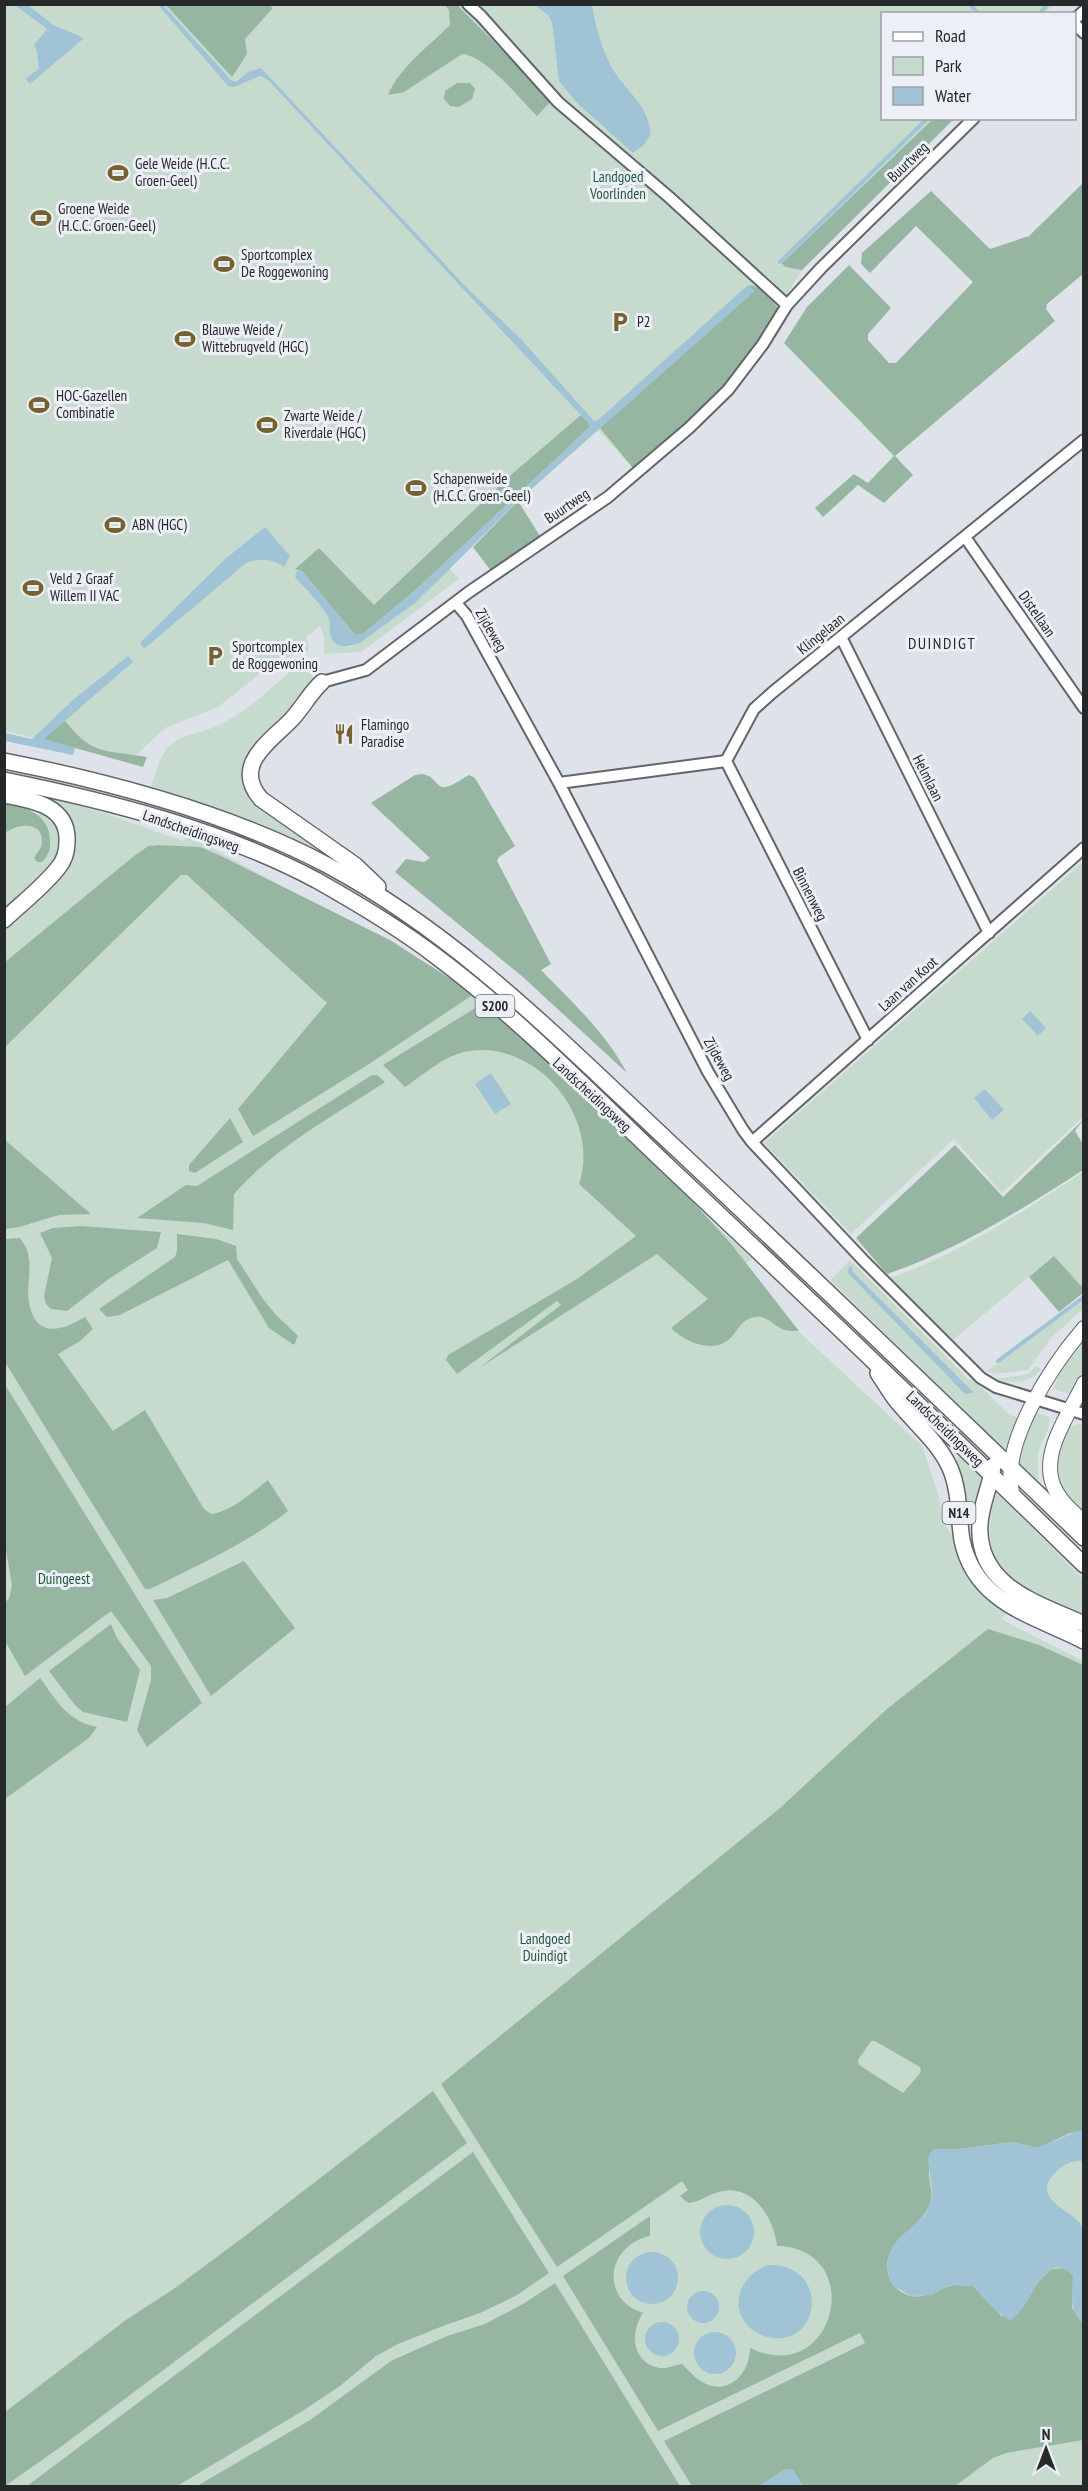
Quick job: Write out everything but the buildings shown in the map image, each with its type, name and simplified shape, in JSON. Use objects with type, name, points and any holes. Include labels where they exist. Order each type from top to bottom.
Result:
[{"type":"main road","points":[[322,682],[313,690],[294,717],[258,752],[251,770],[252,785],[261,799],[355,865],[399,908]]},
{"type":"main road","name":"Landscheidingsweg","points":[[4,761],[82,776],[187,808],[266,837],[323,863],[399,908],[494,978],[824,1286],[1083,1538]]},
{"type":"main road","name":"Landscheidingsweg","points":[[4,780],[79,795],[179,823],[313,879],[377,915],[437,956],[480,992],[810,1300],[992,1474],[1083,1565]]},
{"type":"main road","points":[[4,795],[34,801],[51,808],[62,818],[68,833],[67,851],[60,866],[4,920]]},
{"type":"main road","name":"N14","points":[[863,1350],[896,1400],[934,1443],[950,1468],[956,1486],[964,1546],[969,1564],[979,1579],[1008,1605],[1083,1641]]},
{"type":"main road","name":"N14","points":[[992,1449],[992,1474],[980,1525],[981,1543],[989,1565],[1006,1585],[1018,1593],[1083,1624]]},
{"type":"street","points":[[468,4],[558,102],[678,205],[787,305]]},
{"type":"street","name":"Buurtweg","points":[[322,682],[366,670],[534,545],[561,530],[608,497],[689,428],[728,390],[763,344],[787,305],[821,268],[972,120]]},
{"type":"street","name":"Klingelaan","points":[[726,761],[754,709],[1083,440]]},
{"type":"street","name":"Distellaan","points":[[965,537],[1083,708]]},
{"type":"street","name":"Zijdeweg","points":[[456,603],[467,616],[559,783],[708,1072],[752,1142],[864,1261],[981,1378],[996,1387],[1077,1412]]},
{"type":"street","name":"Helmlaan","points":[[841,637],[989,933]]},
{"type":"street","points":[[559,783],[726,761]]},
{"type":"street","name":"Binnenweg","points":[[726,761],[868,1040]]},
{"type":"street","name":"Laan van Koot","points":[[752,1142],[1083,848]]},
{"type":"street","points":[[1013,1496],[1010,1483],[1011,1468],[1025,1419],[1050,1371],[1083,1328]]},
{"type":"street","points":[[1083,1383],[1077,1412],[1054,1446],[1050,1459],[1050,1472],[1057,1493],[1083,1522]]},
{"type":"green space","points":[[456,4],[552,100],[537,116],[491,70],[471,56],[462,54],[404,92],[388,95],[399,76],[450,25],[449,10],[445,5]]},
{"type":"green space","name":"Sportcomplex De Roggewoning","points":[[4,5],[1054,5],[1045,12],[881,12],[881,120],[932,120],[782,263],[785,267],[802,270],[767,327],[633,468],[583,414],[360,627],[330,620],[333,641],[342,646],[351,647],[415,603],[449,568],[459,579],[361,652],[324,654],[324,637],[320,626],[306,637],[309,647],[307,653],[280,660],[300,642],[218,707],[165,728],[130,761],[5,731]]},
{"type":"green space","points":[[166,5],[271,5],[272,9],[245,39],[247,54],[232,77]]},
{"type":"green space","points":[[457,83],[470,83],[475,89],[472,99],[459,107],[450,106],[444,99],[445,91]]},
{"type":"green space","points":[[932,120],[953,120],[802,270],[785,267],[782,263]]},
{"type":"green space","points":[[1083,183],[1083,274],[1047,304],[1046,309],[1055,321],[895,456],[913,475],[884,503],[858,485],[823,517],[815,508],[854,474],[868,483],[894,456],[784,343],[807,307],[849,265],[891,308],[868,334],[868,340],[889,363],[896,363],[973,282],[916,226],[870,273],[861,264],[862,253],[931,191],[990,249],[1029,236]]},
{"type":"green space","points":[[748,285],[767,294],[779,311],[750,354],[720,390],[633,468],[600,428],[754,291]]},
{"type":"green space","points":[[581,415],[591,426],[418,588],[363,634],[355,635],[302,571],[295,569],[319,548],[374,605],[512,474]]},
{"type":"green space","points":[[518,501],[540,536],[491,571],[473,547]]},
{"type":"green space","points":[[296,666],[307,670],[315,680],[315,684],[246,757],[243,767],[244,782],[254,801],[349,869],[235,815],[151,786],[160,759],[169,746],[179,739],[232,718],[253,704],[291,671],[291,668]]},
{"type":"green space","points":[[65,721],[84,740],[101,750],[147,757],[143,767],[43,739]]},
{"type":"green space","points":[[415,775],[429,776],[442,787],[452,785],[469,775],[475,778],[515,846],[497,861],[551,964],[541,970],[599,1031],[627,1073],[524,978],[395,872],[406,859],[424,862],[430,858],[371,803]]},
{"type":"green space","name":"Landgoed Duindigt","points":[[44,796],[107,814],[183,841],[189,836],[435,968],[485,1002],[479,1005],[752,1259],[740,1268],[798,1331],[922,1446],[939,1496],[942,1522],[1011,1610],[1001,1619],[1083,1661],[1083,2486],[5,2486],[5,989],[157,845],[147,846],[134,856],[5,962],[4,808],[40,815]]},
{"type":"green space","points":[[5,803],[29,810],[42,819],[46,825],[50,847],[42,862],[37,862],[34,858],[42,844],[38,830],[22,826],[5,833]]},
{"type":"green space","points":[[148,846],[200,847],[221,856],[390,940],[474,994],[369,1064],[253,1136],[238,1109],[327,1003],[187,875],[181,875],[5,1047],[5,962],[134,856]]},
{"type":"green space","points":[[1083,862],[1083,1117],[1002,1193],[954,1139],[851,1234],[764,1143]]},
{"type":"green space","points":[[485,1002],[677,1184],[732,1245],[799,1331],[784,1330],[767,1319],[755,1317],[742,1323],[731,1338],[720,1344],[705,1346],[690,1341],[671,1328],[708,1299],[657,1254],[479,1368],[561,1305],[557,1301],[457,1374],[446,1360],[448,1355],[577,1279],[636,1236],[579,1184],[583,1159],[581,1134],[572,1110],[558,1089],[540,1071],[518,1058],[494,1051],[469,1051],[443,1061],[405,1087],[383,1065]]},
{"type":"green space","points":[[372,1075],[377,1075],[385,1082],[286,1147],[250,1177],[234,1194],[233,1230],[204,1223],[137,1218],[186,1185],[197,1186]]},
{"type":"green space","points":[[230,1118],[243,1142],[195,1173],[189,1171],[189,1165]]},
{"type":"green space","points":[[1083,1120],[1075,1131],[1083,1144],[1083,1170],[963,1241],[887,1274],[856,1238],[955,1145],[1003,1197]]},
{"type":"green space","points":[[4,1140],[91,1214],[59,1215],[5,1229]]},
{"type":"green space","points":[[1083,1172],[1083,1288],[1054,1256],[953,1340],[890,1278],[966,1244],[1014,1217]]},
{"type":"green space","points":[[81,1226],[161,1232],[157,1248],[110,1278],[67,1311],[51,1309],[46,1304],[44,1296],[52,1258],[40,1233],[53,1228]]},
{"type":"green space","points":[[177,1234],[216,1239],[236,1246],[237,1259],[263,1299],[298,1336],[294,1345],[269,1328],[228,1260],[120,1315],[107,1317],[99,1309],[175,1257]]},
{"type":"green space","points":[[20,1238],[29,1256],[29,1302],[37,1322],[51,1329],[67,1326],[85,1317],[93,1329],[80,1341],[58,1354],[113,1431],[145,1410],[204,1509],[211,1514],[234,1505],[268,1480],[288,1511],[255,1534],[221,1553],[150,1589],[145,1589],[5,1362],[5,1239]]},
{"type":"green space","points":[[1054,1256],[1083,1288],[1083,1293],[1059,1312],[1029,1277]]},
{"type":"green space","points":[[850,1260],[969,1380],[972,1379],[1010,1415],[1020,1418],[1009,1454],[830,1280]]},
{"type":"green space","points":[[1082,1299],[1083,1309],[1051,1338],[1028,1370],[994,1374],[987,1371]]},
{"type":"green space","points":[[1083,1338],[1083,1367],[1080,1380],[1072,1393],[1054,1389],[1062,1369]]},
{"type":"green space","points":[[1036,1366],[1041,1369],[1027,1380],[1010,1382],[997,1379],[1028,1374]]},
{"type":"green space","name":"Duingeest","points":[[4,1383],[202,1703],[147,1747],[137,1730],[151,1680],[151,1666],[111,1611],[25,1676],[5,1641],[5,1602],[9,1599],[12,1585],[4,1539]]},
{"type":"green space","points":[[1037,1413],[1049,1417],[1049,1421],[1039,1453],[1039,1479],[1035,1481],[1015,1461],[1031,1418]]},
{"type":"green space","points":[[1083,1423],[1083,1514],[1062,1490],[1054,1465],[1066,1428]]},
{"type":"green space","points":[[961,1455],[982,1475],[972,1514],[963,1512],[953,1463]]},
{"type":"green space","points":[[997,1492],[1083,1579],[1083,1618],[1040,1597],[1007,1574],[997,1559],[991,1541],[990,1519]]},
{"type":"green space","points":[[244,1561],[295,1628],[211,1696],[153,1600],[167,1598]]},
{"type":"green space","points":[[111,1624],[117,1638],[140,1670],[127,1722],[83,1712],[49,1671]]},
{"type":"green space","points":[[988,1629],[1039,1645],[1083,1665],[1083,2131],[1070,2133],[1038,2148],[1011,2142],[960,2149],[935,2149],[929,2168],[930,2203],[918,2222],[894,2246],[887,2266],[891,2283],[905,2294],[916,2297],[952,2285],[973,2286],[1002,2317],[1050,2270],[1062,2268],[1070,2272],[1073,2275],[1072,2308],[1083,2323],[1083,2440],[1006,2453],[993,2458],[955,2486],[803,2486],[793,2470],[784,2470],[759,2486],[692,2486],[664,2441],[865,2343],[860,2333],[658,2431],[563,2276],[650,2216],[650,2236],[636,2241],[625,2250],[617,2261],[614,2273],[619,2296],[629,2306],[643,2313],[635,2337],[638,2353],[650,2365],[662,2368],[682,2364],[704,2383],[722,2386],[730,2384],[742,2373],[750,2348],[780,2355],[803,2350],[820,2334],[830,2313],[831,2290],[823,2269],[805,2253],[777,2246],[766,2214],[751,2197],[731,2190],[688,2203],[680,2196],[688,2190],[682,2181],[557,2267],[441,2084],[780,1808],[887,1709]],"holes":[[[871,2041],[875,2041],[920,2067],[921,2072],[903,2093],[859,2065],[858,2060]]]},
{"type":"green space","points":[[40,1678],[57,1702],[70,1715],[97,1727],[89,1738],[5,1799],[5,1707]]},
{"type":"green space","points":[[433,2091],[467,2143],[62,2446],[5,2486],[5,2412],[126,2320],[175,2288],[245,2236]]},
{"type":"green space","points":[[473,2152],[549,2273],[517,2295],[480,2313],[398,2344],[376,2356],[340,2386],[304,2410],[177,2486],[27,2486]]},
{"type":"green space","points":[[555,2283],[680,2486],[197,2486],[310,2420],[391,2361],[447,2336],[485,2324],[523,2304]]},
{"type":"water","points":[[15,5],[28,5],[53,25],[83,39],[30,84],[25,79],[39,69],[34,45],[47,29]]},
{"type":"water","points":[[158,5],[163,5],[231,80],[236,82],[248,72],[261,68],[469,290],[520,338],[594,421],[598,420],[748,285],[755,291],[518,501],[415,603],[352,646],[342,646],[334,642],[326,613],[295,577],[297,571],[302,571],[355,635],[363,634],[418,588],[591,426],[268,80],[260,76],[234,87],[228,86]]},
{"type":"water","points":[[535,5],[592,5],[606,55],[614,71],[646,114],[651,134],[643,146],[633,153],[576,102],[559,81],[552,22],[548,15]]},
{"type":"water","points":[[265,527],[290,556],[284,567],[266,560],[246,563],[144,649],[140,643],[225,559]]},
{"type":"water","points":[[128,656],[133,662],[44,739],[75,748],[73,755],[5,741],[5,733],[32,739],[74,699]]},
{"type":"water","points":[[1030,1011],[1046,1028],[1038,1036],[1022,1019]]},
{"type":"water","points":[[491,1073],[511,1104],[495,1114],[475,1084]]},
{"type":"water","points":[[985,1089],[1004,1110],[992,1120],[974,1098]]},
{"type":"water","points":[[849,1267],[852,1267],[852,1271],[974,1393],[965,1394],[848,1273]]},
{"type":"water","points":[[1083,2131],[1083,2161],[1066,2164],[1049,2181],[1047,2189],[1054,2202],[1076,2219],[1082,2228],[1083,2323],[1073,2307],[1073,2275],[1062,2268],[1053,2268],[1045,2275],[1017,2316],[1009,2320],[995,2310],[973,2286],[950,2285],[932,2295],[911,2296],[891,2284],[888,2267],[889,2255],[894,2244],[919,2221],[931,2201],[932,2186],[928,2160],[929,2154],[935,2149],[960,2149],[1012,2142],[1038,2148]]},
{"type":"water","points":[[727,2205],[737,2207],[746,2213],[752,2222],[754,2232],[752,2242],[746,2251],[737,2257],[727,2259],[717,2257],[708,2251],[702,2242],[700,2232],[702,2222],[708,2213],[717,2207]]},
{"type":"water","points":[[647,2252],[657,2252],[671,2259],[678,2278],[671,2297],[657,2304],[647,2304],[637,2300],[630,2293],[626,2283],[626,2273],[630,2263],[637,2256]]},
{"type":"water","points":[[769,2265],[788,2268],[802,2277],[810,2289],[812,2303],[809,2317],[801,2329],[789,2337],[773,2338],[756,2333],[748,2326],[739,2308],[741,2290],[745,2282],[752,2274]]},
{"type":"water","points":[[703,2291],[715,2295],[719,2307],[715,2319],[703,2323],[691,2319],[687,2307],[691,2295]]},
{"type":"water","points":[[662,2322],[674,2327],[679,2339],[674,2351],[662,2356],[650,2351],[645,2339],[650,2327]]},
{"type":"water","points":[[715,2332],[730,2338],[736,2353],[730,2368],[715,2374],[700,2368],[694,2353],[700,2338]]},
{"type":"water","points":[[790,2469],[803,2486],[759,2486],[784,2470]]},
{"type":"waterway","points":[[970,4],[976,12]]},
{"type":"waterway","points":[[1041,12],[1048,4]]},
{"type":"waterway","points":[[780,262],[926,120]]},
{"type":"waterway","points":[[998,1361],[1084,1297]]},
{"type":"place","name":"Gele Weide (H.C.C. Groen-Geel)","points":[[118,173]]},
{"type":"place","name":"Groene Weide (H.C.C. Groen-Geel)","points":[[41,218]]},
{"type":"place","name":"Sportcomplex De Roggewoning","points":[[224,264]]},
{"type":"place","name":"P2","points":[[620,322]]},
{"type":"place","name":"Blauwe Weide / Wittebrugveld (HGC)","points":[[185,339]]},
{"type":"place","name":"HOC-Gazellen Combinatie","points":[[39,405]]},
{"type":"place","name":"Zwarte Weide / Riverdale (HGC)","points":[[267,425]]},
{"type":"place","name":"Schapenweide (H.C.C. Groen-Geel)","points":[[416,488]]},
{"type":"place","name":"ABN (HGC)","points":[[115,525]]},
{"type":"place","name":"Veld 2 Graaf Willem II VAC","points":[[33,588]]},
{"type":"place","name":"Sportcomplex de Roggewoning","points":[[215,656]]},
{"type":"place","name":"Flamingo Paradise","points":[[344,734]]},
{"type":"district","name":"DUINDIGT","points":[[942,643]]},
{"type":"park label","name":"Landgoed Voorlinden","points":[[618,186]]}]
